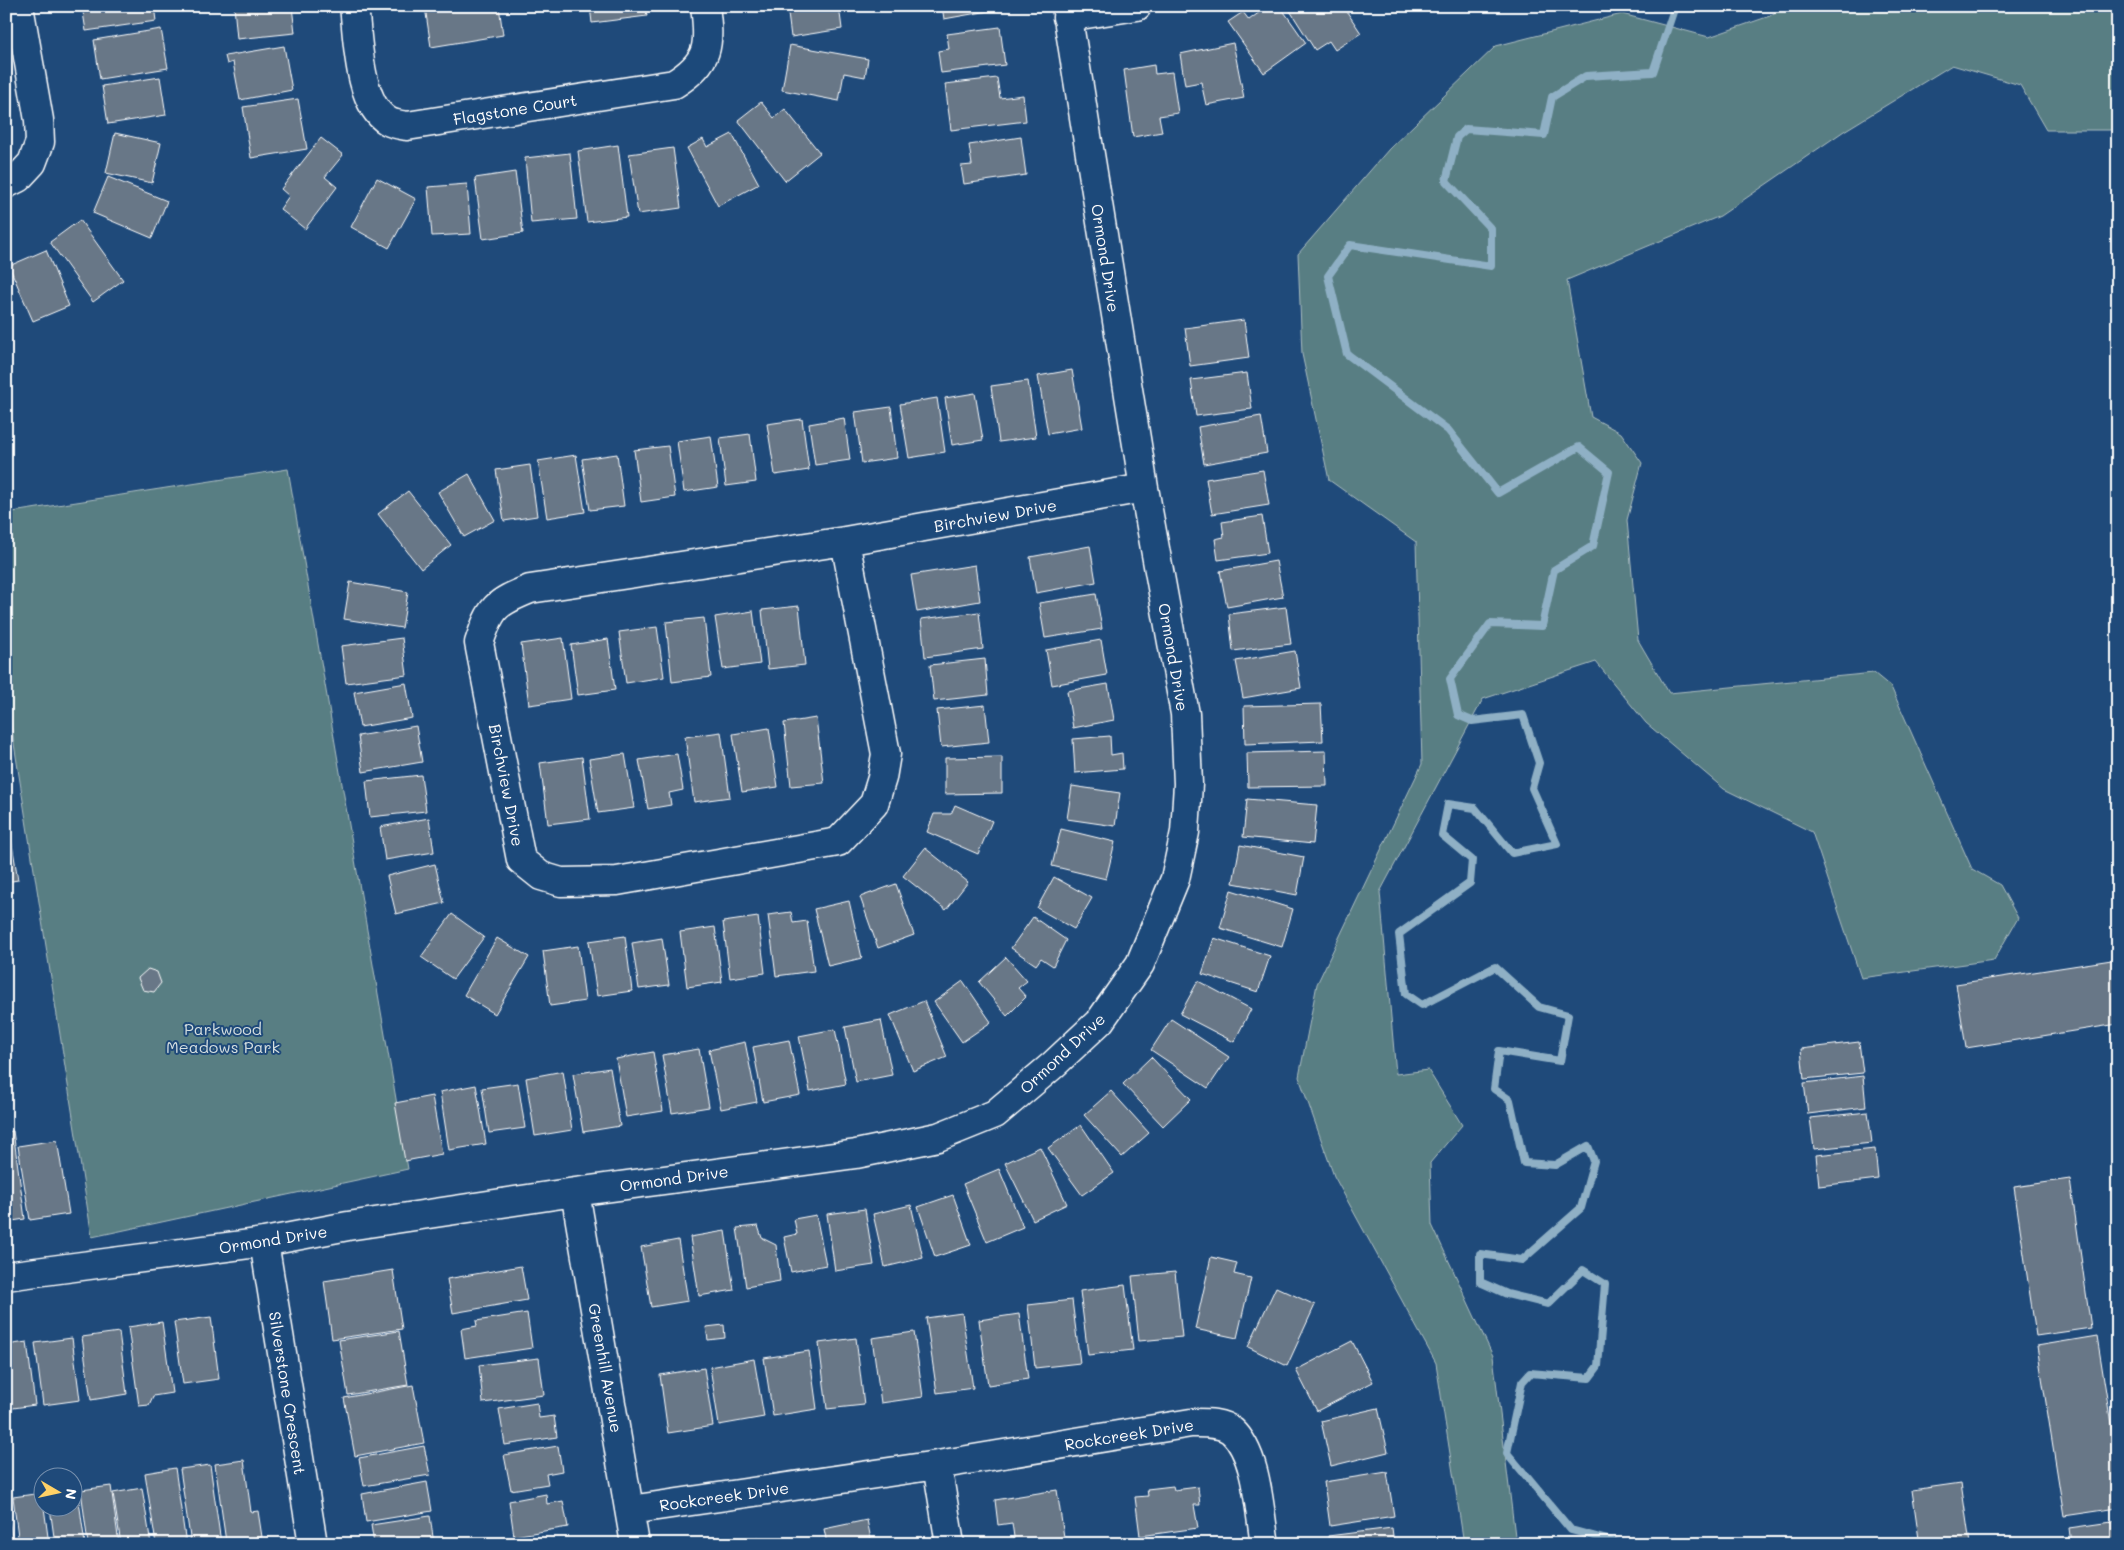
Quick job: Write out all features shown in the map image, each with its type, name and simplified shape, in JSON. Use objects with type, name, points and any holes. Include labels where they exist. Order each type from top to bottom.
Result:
[{"type":"street","points":[[6,184],[18,178],[32,163],[40,142],[39,120],[19,6]]},
{"type":"street","name":"Flagstone Court","points":[[354,6],[365,89],[376,110],[389,122],[407,126],[674,84],[692,73],[704,55],[709,34],[705,6]]},
{"type":"street","points":[[1067,12],[1136,6]]},
{"type":"street","name":"Ormond Drive","points":[[6,1276],[264,1242],[348,1226],[575,1192],[856,1154],[938,1137],[995,1114],[1053,1065],[1100,1021],[1140,964],[1175,879],[1185,832],[1188,784],[1185,714],[1144,488],[1067,12]]},
{"type":"street","name":"Birchview Drive","points":[[845,541],[886,754],[882,778],[874,804],[838,842],[617,882],[561,882],[540,876],[522,860],[479,643],[487,619],[503,600],[530,589],[845,541],[1144,488]]},
{"type":"street","name":"Greenhill Avenue","points":[[575,1192],[635,1544]]},
{"type":"street","name":"Silverstone Crescent","points":[[264,1242],[312,1544]]},
{"type":"street","name":"Rockcreek Drive","points":[[630,1510],[937,1465],[1191,1424],[1211,1423],[1231,1430],[1245,1448],[1253,1472],[1265,1544]]},
{"type":"street","points":[[937,1465],[950,1544]]},
{"type":"green space","points":[[1783,6],[2118,6],[2118,130],[2046,130],[2020,85],[1952,65],[1844,131],[1720,216],[1567,280],[1591,417],[1621,433],[1642,463],[1627,520],[1638,640],[1669,693],[1874,673],[1891,687],[1972,869],[2000,885],[2018,918],[1994,960],[1861,978],[1812,832],[1724,789],[1646,723],[1596,662],[1483,699],[1380,892],[1396,1074],[1428,1070],[1462,1125],[1430,1163],[1432,1225],[1493,1356],[1516,1544],[1464,1544],[1436,1363],[1334,1176],[1299,1077],[1317,984],[1422,764],[1416,542],[1329,480],[1302,354],[1298,254],[1389,149],[1496,46],[1622,14],[1709,37],[1770,16]]},
{"type":"green space","name":"Parkwood Meadows Park","points":[[288,469],[408,1169],[92,1237],[6,693],[6,513]]},
{"type":"building","points":[[82,6],[154,6],[156,21],[86,31]]},
{"type":"building","points":[[234,6],[292,6],[295,33],[237,39]]},
{"type":"building","points":[[499,6],[503,35],[431,47],[425,7]]},
{"type":"building","points":[[590,6],[645,6],[647,16],[592,23]]},
{"type":"building","points":[[787,6],[839,6],[842,29],[791,37]]},
{"type":"building","points":[[942,6],[1000,6],[1000,9],[944,19]]},
{"type":"building","points":[[1268,6],[1280,6],[1306,43],[1264,73],[1228,22],[1243,12],[1249,20]]},
{"type":"building","points":[[1287,6],[1343,6],[1361,33],[1335,50],[1329,41],[1315,50]]},
{"type":"building","points":[[1000,27],[1005,65],[941,73],[938,51],[949,49],[947,34]]},
{"type":"building","points":[[161,29],[168,68],[100,79],[94,40]]},
{"type":"building","points":[[1233,43],[1244,98],[1206,105],[1201,82],[1185,85],[1180,54]]},
{"type":"building","points":[[790,45],[868,59],[865,77],[844,73],[839,101],[782,90]]},
{"type":"building","points":[[284,46],[292,90],[240,100],[233,62],[227,64],[225,56]]},
{"type":"building","points":[[1154,65],[1155,74],[1172,72],[1178,113],[1159,116],[1162,132],[1133,137],[1124,70]]},
{"type":"building","points":[[160,77],[166,115],[108,124],[102,86]]},
{"type":"building","points":[[997,78],[1000,98],[1023,95],[1026,121],[951,130],[945,84]]},
{"type":"building","points":[[298,99],[307,149],[251,158],[243,107]]},
{"type":"building","points":[[761,102],[774,118],[785,109],[820,153],[785,181],[738,120]]},
{"type":"building","points":[[115,133],[161,143],[152,183],[106,173]]},
{"type":"building","points":[[732,134],[759,184],[718,206],[687,148],[703,139],[707,147]]},
{"type":"building","points":[[1021,137],[1026,175],[964,184],[961,166],[972,165],[969,145]]},
{"type":"building","points":[[321,138],[343,155],[325,177],[337,187],[305,229],[280,209],[289,196],[281,189]]},
{"type":"building","points":[[618,145],[627,217],[587,222],[578,151]]},
{"type":"building","points":[[673,148],[681,208],[638,214],[629,154]]},
{"type":"building","points":[[570,153],[577,219],[531,223],[525,158]]},
{"type":"building","points":[[515,172],[523,233],[483,239],[475,178]]},
{"type":"building","points":[[108,177],[167,201],[152,238],[93,213]]},
{"type":"building","points":[[377,178],[416,199],[389,248],[351,227]]},
{"type":"building","points":[[467,184],[471,234],[432,236],[428,187]]},
{"type":"building","points":[[80,220],[123,280],[93,302],[50,242]]},
{"type":"building","points":[[46,250],[69,306],[33,321],[9,266]]},
{"type":"building","points":[[1244,320],[1249,358],[1190,366],[1185,328]]},
{"type":"building","points":[[1072,370],[1082,428],[1048,434],[1038,376]]},
{"type":"building","points":[[1247,373],[1252,409],[1196,416],[1191,380]]},
{"type":"building","points":[[1028,381],[1036,437],[999,442],[991,386]]},
{"type":"building","points":[[975,393],[983,440],[952,445],[945,398]]},
{"type":"building","points":[[937,398],[945,452],[909,458],[900,404]]},
{"type":"building","points":[[891,407],[897,458],[862,463],[855,412]]},
{"type":"building","points":[[1261,416],[1267,453],[1204,464],[1198,427]]},
{"type":"building","points":[[844,418],[850,460],[815,465],[809,424]]},
{"type":"building","points":[[802,419],[809,470],[775,475],[767,424]]},
{"type":"building","points":[[750,434],[756,482],[726,486],[720,438]]},
{"type":"building","points":[[711,436],[718,487],[684,492],[677,441]]},
{"type":"building","points":[[668,446],[675,497],[641,502],[634,450]]},
{"type":"building","points":[[617,454],[624,506],[590,510],[582,459]]},
{"type":"building","points":[[576,455],[585,512],[547,518],[538,461]]},
{"type":"building","points":[[530,465],[537,516],[504,521],[496,470]]},
{"type":"building","points":[[1263,470],[1269,505],[1212,514],[1206,479]]},
{"type":"building","points":[[469,474],[495,520],[464,537],[438,492]]},
{"type":"building","points":[[408,491],[451,545],[421,569],[378,514]]},
{"type":"building","points":[[1262,516],[1268,553],[1218,560],[1215,539],[1224,537],[1222,522]]},
{"type":"building","points":[[1090,546],[1096,582],[1036,593],[1030,557]]},
{"type":"building","points":[[1276,561],[1283,597],[1227,607],[1220,571]]},
{"type":"building","points":[[975,565],[980,601],[917,612],[911,575]]},
{"type":"building","points":[[350,582],[408,592],[402,628],[344,619]]},
{"type":"building","points":[[1096,594],[1102,629],[1045,638],[1039,603]]},
{"type":"building","points":[[799,606],[805,665],[768,669],[762,610]]},
{"type":"building","points":[[1286,607],[1291,644],[1233,651],[1229,614]]},
{"type":"building","points":[[753,611],[760,664],[723,669],[715,617]]},
{"type":"building","points":[[979,612],[983,649],[925,657],[921,619]]},
{"type":"building","points":[[704,618],[711,677],[672,682],[666,622]]},
{"type":"building","points":[[657,627],[664,677],[626,683],[619,632]]},
{"type":"building","points":[[402,638],[407,675],[346,683],[341,646]]},
{"type":"building","points":[[563,638],[571,699],[529,705],[521,644]]},
{"type":"building","points":[[608,639],[615,690],[578,695],[571,645]]},
{"type":"building","points":[[1101,640],[1107,675],[1052,685],[1046,650]]},
{"type":"building","points":[[1295,651],[1301,688],[1243,698],[1236,661]]},
{"type":"building","points":[[985,659],[988,695],[934,701],[930,665]]},
{"type":"building","points":[[406,683],[412,718],[360,727],[354,692]]},
{"type":"building","points":[[1108,684],[1114,720],[1073,728],[1067,691]]},
{"type":"building","points":[[1321,704],[1323,741],[1245,744],[1244,706]]},
{"type":"building","points":[[985,705],[989,742],[941,747],[937,710]]},
{"type":"building","points":[[816,718],[824,783],[791,786],[784,723]]},
{"type":"building","points":[[416,726],[422,762],[363,772],[358,736]]},
{"type":"building","points":[[769,728],[778,787],[742,792],[733,734]]},
{"type":"building","points":[[721,732],[730,797],[694,802],[685,737]]},
{"type":"building","points":[[1110,736],[1111,755],[1122,753],[1123,769],[1075,773],[1073,739]]},
{"type":"building","points":[[1326,751],[1327,786],[1248,787],[1247,753]]},
{"type":"building","points":[[625,754],[634,808],[598,813],[589,759]]},
{"type":"building","points":[[677,754],[683,790],[669,793],[671,805],[648,809],[639,760]]},
{"type":"building","points":[[582,757],[590,819],[548,824],[540,763]]},
{"type":"building","points":[[1002,757],[1002,793],[945,794],[945,758]]},
{"type":"building","points":[[421,775],[426,811],[370,817],[366,781]]},
{"type":"building","points":[[1072,786],[1120,793],[1115,826],[1067,819]]},
{"type":"building","points":[[1247,799],[1317,805],[1313,844],[1243,837]]},
{"type":"building","points":[[955,805],[992,821],[978,854],[927,832],[934,814],[951,814]]},
{"type":"building","points":[[6,808],[18,880],[6,882]]},
{"type":"building","points":[[429,818],[434,852],[385,860],[380,827]]},
{"type":"building","points":[[1061,829],[1115,842],[1106,879],[1052,866]]},
{"type":"building","points":[[1240,845],[1304,857],[1297,895],[1233,883]]},
{"type":"building","points":[[925,848],[968,882],[946,910],[903,876]]},
{"type":"building","points":[[435,864],[444,903],[396,914],[387,876]]},
{"type":"building","points":[[1054,877],[1092,898],[1074,929],[1037,908]]},
{"type":"building","points":[[896,884],[914,935],[878,948],[860,897]]},
{"type":"building","points":[[1231,890],[1293,909],[1282,947],[1220,928]]},
{"type":"building","points":[[849,901],[862,958],[828,966],[814,909]]},
{"type":"building","points":[[791,912],[793,923],[807,921],[814,971],[776,976],[768,915]]},
{"type":"building","points":[[452,914],[484,937],[453,979],[421,957]]},
{"type":"building","points":[[758,917],[765,973],[730,978],[723,922]]},
{"type":"building","points":[[1033,917],[1066,940],[1053,966],[1041,958],[1036,965],[1011,948]]},
{"type":"building","points":[[715,927],[722,982],[687,987],[680,932]]},
{"type":"building","points":[[625,936],[632,991],[597,996],[589,941]]},
{"type":"building","points":[[497,938],[529,957],[495,1014],[464,995]]},
{"type":"building","points":[[662,938],[669,985],[639,989],[632,943]]},
{"type":"building","points":[[1214,938],[1270,956],[1258,992],[1202,974]]},
{"type":"building","points":[[578,946],[585,1001],[550,1006],[543,951]]},
{"type":"building","points":[[1006,957],[1027,981],[1018,988],[1026,997],[1007,1016],[979,982]]},
{"type":"building","points":[[2118,959],[2118,1024],[1966,1048],[1956,984]]},
{"type":"building","points":[[148,969],[157,972],[161,983],[154,992],[143,990],[138,978]]},
{"type":"building","points":[[963,981],[991,1022],[962,1042],[934,1002]]},
{"type":"building","points":[[1198,981],[1251,1009],[1234,1042],[1180,1014]]},
{"type":"building","points":[[924,1001],[947,1057],[913,1071],[890,1015]]},
{"type":"building","points":[[1171,1019],[1229,1057],[1208,1088],[1151,1050]]},
{"type":"building","points":[[881,1020],[892,1075],[856,1082],[845,1027]]},
{"type":"building","points":[[835,1029],[846,1084],[810,1091],[799,1036]]},
{"type":"building","points":[[789,1040],[800,1095],[763,1102],[753,1047]]},
{"type":"building","points":[[745,1042],[757,1102],[721,1109],[709,1050]]},
{"type":"building","points":[[1859,1042],[1863,1073],[1804,1079],[1801,1049]]},
{"type":"building","points":[[699,1049],[709,1107],[672,1113],[662,1055]]},
{"type":"building","points":[[653,1052],[663,1111],[626,1117],[616,1059]]},
{"type":"building","points":[[1151,1057],[1191,1099],[1163,1126],[1123,1084]]},
{"type":"building","points":[[610,1068],[620,1126],[583,1132],[573,1074]]},
{"type":"building","points":[[563,1071],[572,1130],[535,1136],[526,1078]]},
{"type":"building","points":[[1863,1076],[1866,1107],[1808,1114],[1804,1083]]},
{"type":"building","points":[[518,1083],[525,1128],[489,1133],[482,1088]]},
{"type":"building","points":[[476,1085],[486,1144],[449,1150],[440,1092]]},
{"type":"building","points":[[1111,1091],[1149,1133],[1122,1157],[1084,1115]]},
{"type":"building","points":[[432,1096],[442,1154],[405,1161],[395,1103]]},
{"type":"building","points":[[1868,1112],[1872,1143],[1814,1149],[1810,1118]]},
{"type":"building","points":[[1081,1125],[1114,1173],[1082,1195],[1048,1148]]},
{"type":"building","points":[[13,1131],[25,1219],[6,1222],[6,1132]]},
{"type":"building","points":[[57,1140],[69,1214],[30,1220],[18,1146]]},
{"type":"building","points":[[1040,1147],[1067,1204],[1033,1220],[1005,1163]]},
{"type":"building","points":[[1875,1149],[1878,1179],[1819,1186],[1816,1155]]},
{"type":"building","points":[[999,1169],[1023,1227],[987,1242],[963,1184]]},
{"type":"building","points":[[2070,1179],[2091,1328],[2036,1336],[2014,1187]]},
{"type":"building","points":[[953,1195],[971,1245],[935,1257],[918,1207]]},
{"type":"building","points":[[911,1205],[923,1258],[885,1267],[873,1214]]},
{"type":"building","points":[[865,1209],[874,1265],[835,1271],[827,1214]]},
{"type":"building","points":[[816,1215],[826,1265],[791,1272],[784,1237],[797,1234],[794,1219]]},
{"type":"building","points":[[758,1226],[762,1238],[776,1245],[780,1281],[746,1287],[737,1228]]},
{"type":"building","points":[[725,1231],[734,1290],[699,1296],[690,1237]]},
{"type":"building","points":[[678,1240],[688,1301],[651,1307],[641,1247]]},
{"type":"building","points":[[1211,1257],[1237,1263],[1234,1274],[1251,1278],[1237,1338],[1195,1329]]},
{"type":"building","points":[[521,1266],[527,1300],[453,1313],[447,1279]]},
{"type":"building","points":[[393,1270],[402,1329],[332,1339],[324,1281]]},
{"type":"building","points":[[1175,1272],[1182,1337],[1139,1341],[1132,1276]]},
{"type":"building","points":[[1125,1285],[1133,1350],[1088,1355],[1080,1291]]},
{"type":"building","points":[[1276,1287],[1315,1305],[1287,1366],[1248,1347]]},
{"type":"building","points":[[1072,1300],[1080,1363],[1035,1368],[1028,1305]]},
{"type":"building","points":[[527,1313],[532,1348],[465,1358],[461,1329],[477,1326],[476,1321]]},
{"type":"building","points":[[962,1313],[973,1388],[937,1393],[926,1318]]},
{"type":"building","points":[[1019,1314],[1028,1379],[988,1385],[979,1320]]},
{"type":"building","points":[[211,1317],[219,1379],[183,1384],[174,1322]]},
{"type":"building","points":[[162,1322],[172,1393],[153,1396],[149,1405],[139,1406],[128,1327]]},
{"type":"building","points":[[724,1325],[725,1338],[708,1340],[706,1327]]},
{"type":"building","points":[[399,1331],[408,1385],[348,1395],[339,1340]]},
{"type":"building","points":[[119,1332],[127,1394],[91,1400],[82,1337]]},
{"type":"building","points":[[914,1332],[923,1397],[881,1403],[872,1338]]},
{"type":"building","points":[[2097,1336],[2118,1468],[2118,1508],[2064,1516],[2037,1346]]},
{"type":"building","points":[[72,1338],[80,1400],[43,1405],[35,1343]]},
{"type":"building","points":[[856,1338],[864,1405],[827,1409],[819,1343]]},
{"type":"building","points":[[1352,1341],[1373,1382],[1317,1411],[1296,1370]]},
{"type":"building","points":[[27,1342],[35,1405],[6,1409],[6,1345]]},
{"type":"building","points":[[809,1351],[817,1409],[773,1416],[764,1358]]},
{"type":"building","points":[[539,1358],[544,1395],[483,1403],[479,1365]]},
{"type":"building","points":[[754,1359],[764,1417],[719,1425],[710,1367]]},
{"type":"building","points":[[704,1368],[713,1426],[668,1433],[660,1375]]},
{"type":"building","points":[[413,1385],[424,1443],[355,1456],[344,1398]]},
{"type":"building","points":[[537,1403],[539,1418],[554,1416],[557,1437],[505,1445],[499,1409]]},
{"type":"building","points":[[1378,1408],[1388,1452],[1331,1466],[1321,1421]]},
{"type":"building","points":[[424,1446],[430,1475],[364,1486],[359,1458]]},
{"type":"building","points":[[558,1446],[562,1471],[546,1474],[548,1484],[511,1490],[504,1455]]},
{"type":"building","points":[[244,1460],[251,1512],[258,1511],[262,1537],[226,1542],[215,1464]]},
{"type":"building","points":[[210,1465],[221,1543],[191,1544],[180,1469]]},
{"type":"building","points":[[175,1468],[186,1544],[156,1544],[145,1473]]},
{"type":"building","points":[[1387,1472],[1394,1516],[1330,1526],[1324,1482]]},
{"type":"building","points":[[427,1482],[432,1511],[366,1522],[362,1494]]},
{"type":"building","points":[[1961,1483],[1970,1544],[1915,1544],[1915,1540],[1919,1539],[1912,1490]]},
{"type":"building","points":[[111,1486],[119,1544],[88,1544],[82,1490]]},
{"type":"building","points":[[1173,1486],[1174,1490],[1198,1487],[1200,1505],[1194,1505],[1198,1528],[1140,1536],[1135,1497],[1148,1496],[1147,1489]]},
{"type":"building","points":[[142,1488],[151,1544],[121,1544],[113,1493]]},
{"type":"building","points":[[1057,1490],[1064,1537],[1015,1544],[1012,1523],[998,1525],[995,1500]]},
{"type":"building","points":[[32,1494],[32,1518],[45,1518],[49,1544],[19,1544],[13,1497]]},
{"type":"building","points":[[546,1494],[547,1504],[563,1501],[568,1527],[514,1536],[509,1501]]},
{"type":"building","points":[[6,1499],[13,1544],[6,1544]]},
{"type":"building","points":[[430,1516],[434,1544],[374,1544],[371,1525]]},
{"type":"building","points":[[51,1518],[81,1518],[85,1544],[55,1544]]},
{"type":"building","points":[[867,1520],[872,1544],[827,1544],[824,1529]]},
{"type":"building","points":[[2118,1521],[2118,1544],[2071,1544],[2069,1528]]},
{"type":"building","points":[[1392,1528],[1394,1544],[1329,1544],[1328,1536]]},
{"type":"building","points":[[1195,1537],[1196,1544],[1151,1544]]},
{"type":"building","points":[[759,1538],[760,1544],[715,1544]]},
{"type":"waterway","points":[[1622,1544],[1571,1530],[1507,1453],[1522,1382],[1530,1373],[1589,1378],[1598,1366],[1605,1284],[1583,1270],[1548,1304],[1507,1294],[1480,1282],[1480,1254],[1522,1260],[1581,1208],[1594,1161],[1588,1146],[1555,1165],[1524,1163],[1510,1100],[1494,1089],[1499,1051],[1560,1061],[1568,1015],[1539,1007],[1495,967],[1422,1005],[1406,994],[1399,934],[1470,883],[1472,860],[1442,835],[1448,804],[1475,808],[1512,853],[1557,844],[1532,788],[1539,763],[1523,715],[1472,721],[1458,715],[1450,679],[1490,624],[1542,626],[1554,570],[1593,546],[1609,472],[1579,447],[1498,493],[1448,430],[1347,354],[1328,276],[1350,245],[1491,266],[1491,229],[1446,181],[1457,137],[1466,129],[1544,135],[1552,97],[1586,76],[1653,72],[1675,6]]}]
